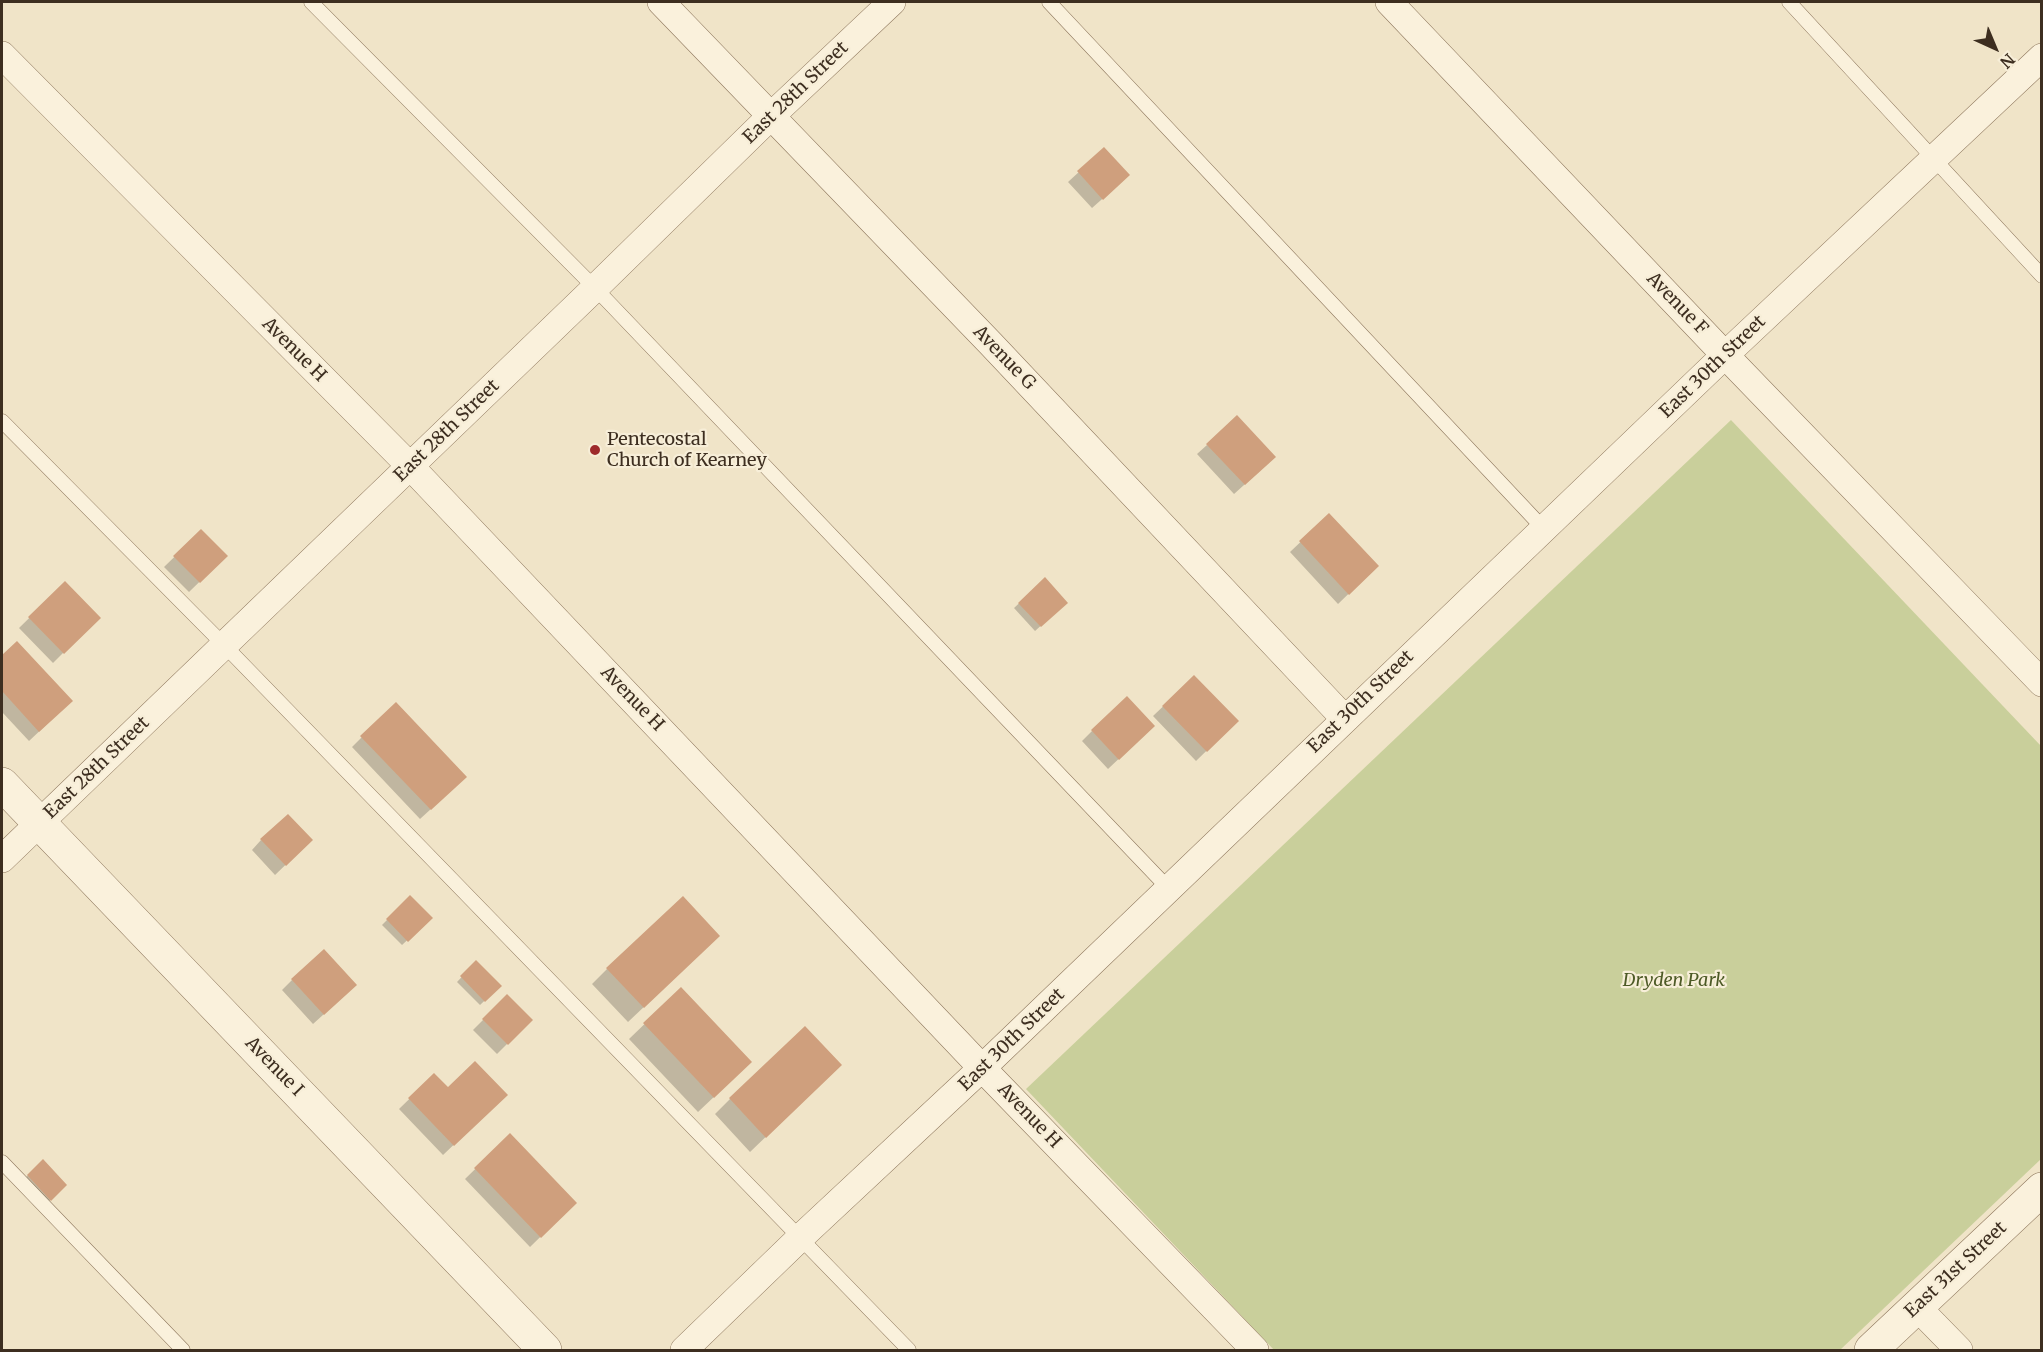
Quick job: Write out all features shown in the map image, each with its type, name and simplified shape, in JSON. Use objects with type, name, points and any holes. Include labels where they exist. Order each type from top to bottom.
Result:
[{"type":"street","name":"Avenue G","points":[[661,2],[991,344],[1344,718]]},
{"type":"street","name":"East 28th Street","points":[[2,859],[771,116],[892,2]]},
{"type":"street","name":"Avenue F","points":[[1389,2],[1725,355],[2042,682]]},
{"type":"street","name":"Avenue H","points":[[2,55],[410,466],[982,1068],[1255,1350]]},
{"type":"street","name":"East 30th Street","points":[[684,1350],[982,1068],[1543,528],[2042,57]]},
{"type":"street","name":"Avenue I","points":[[2,784],[545,1350]]},
{"type":"street","name":"East 31st Street","points":[[1871,1350],[2042,1189]]},
{"type":"street","points":[[1917,1307],[1959,1350]]},
{"type":"lane","points":[[311,2],[595,288],[1169,889]]},
{"type":"lane","points":[[1049,2],[1543,528]]},
{"type":"lane","points":[[1789,2],[2042,276]]},
{"type":"lane","points":[[2,421],[224,645],[909,1350]]},
{"type":"lane","points":[[2,1162],[183,1350]]},
{"type":"green space","name":"Dryden Park","points":[[1731,420],[2041,746],[2041,1159],[1840,1350],[1274,1350],[1026,1089]]},
{"type":"building","points":[[1104,147],[1130,175],[1103,200],[1077,171]]},
{"type":"building","points":[[1237,415],[1276,457],[1245,485],[1206,444]]},
{"type":"building","points":[[1329,513],[1379,566],[1349,595],[1299,541]]},
{"type":"building","points":[[201,529],[228,556],[200,583],[173,556]]},
{"type":"building","points":[[1045,577],[1068,603],[1041,627],[1018,603]]},
{"type":"building","points":[[65,581],[101,618],[64,654],[28,617]]},
{"type":"building","points":[[17,641],[73,701],[39,732],[2,691],[2,655]]},
{"type":"building","points":[[1194,675],[1239,721],[1207,752],[1162,706]]},
{"type":"building","points":[[1127,696],[1155,726],[1119,760],[1091,730]]},
{"type":"building","points":[[396,702],[467,777],[431,810],[360,736]]},
{"type":"building","points":[[288,814],[313,840],[286,866],[260,839]]},
{"type":"building","points":[[410,895],[433,918],[408,942],[386,919]]},
{"type":"building","points":[[683,896],[720,936],[644,1008],[606,968]]},
{"type":"building","points":[[324,949],[357,985],[324,1015],[291,979]]},
{"type":"building","points":[[476,960],[502,986],[485,1002],[460,976]]},
{"type":"building","points":[[681,987],[752,1062],[714,1098],[643,1023]]},
{"type":"building","points":[[507,994],[533,1020],[508,1045],[482,1019]]},
{"type":"building","points":[[805,1026],[842,1065],[766,1138],[729,1098]]},
{"type":"building","points":[[475,1061],[508,1095],[454,1146],[408,1098],[434,1073],[448,1087]]},
{"type":"building","points":[[510,1133],[577,1203],[541,1238],[474,1168]]},
{"type":"building","points":[[43,1159],[67,1185],[51,1201],[27,1175]]},
{"type":"place","name":"Pentecostal Church of Kearney","points":[[595,450]]}]
